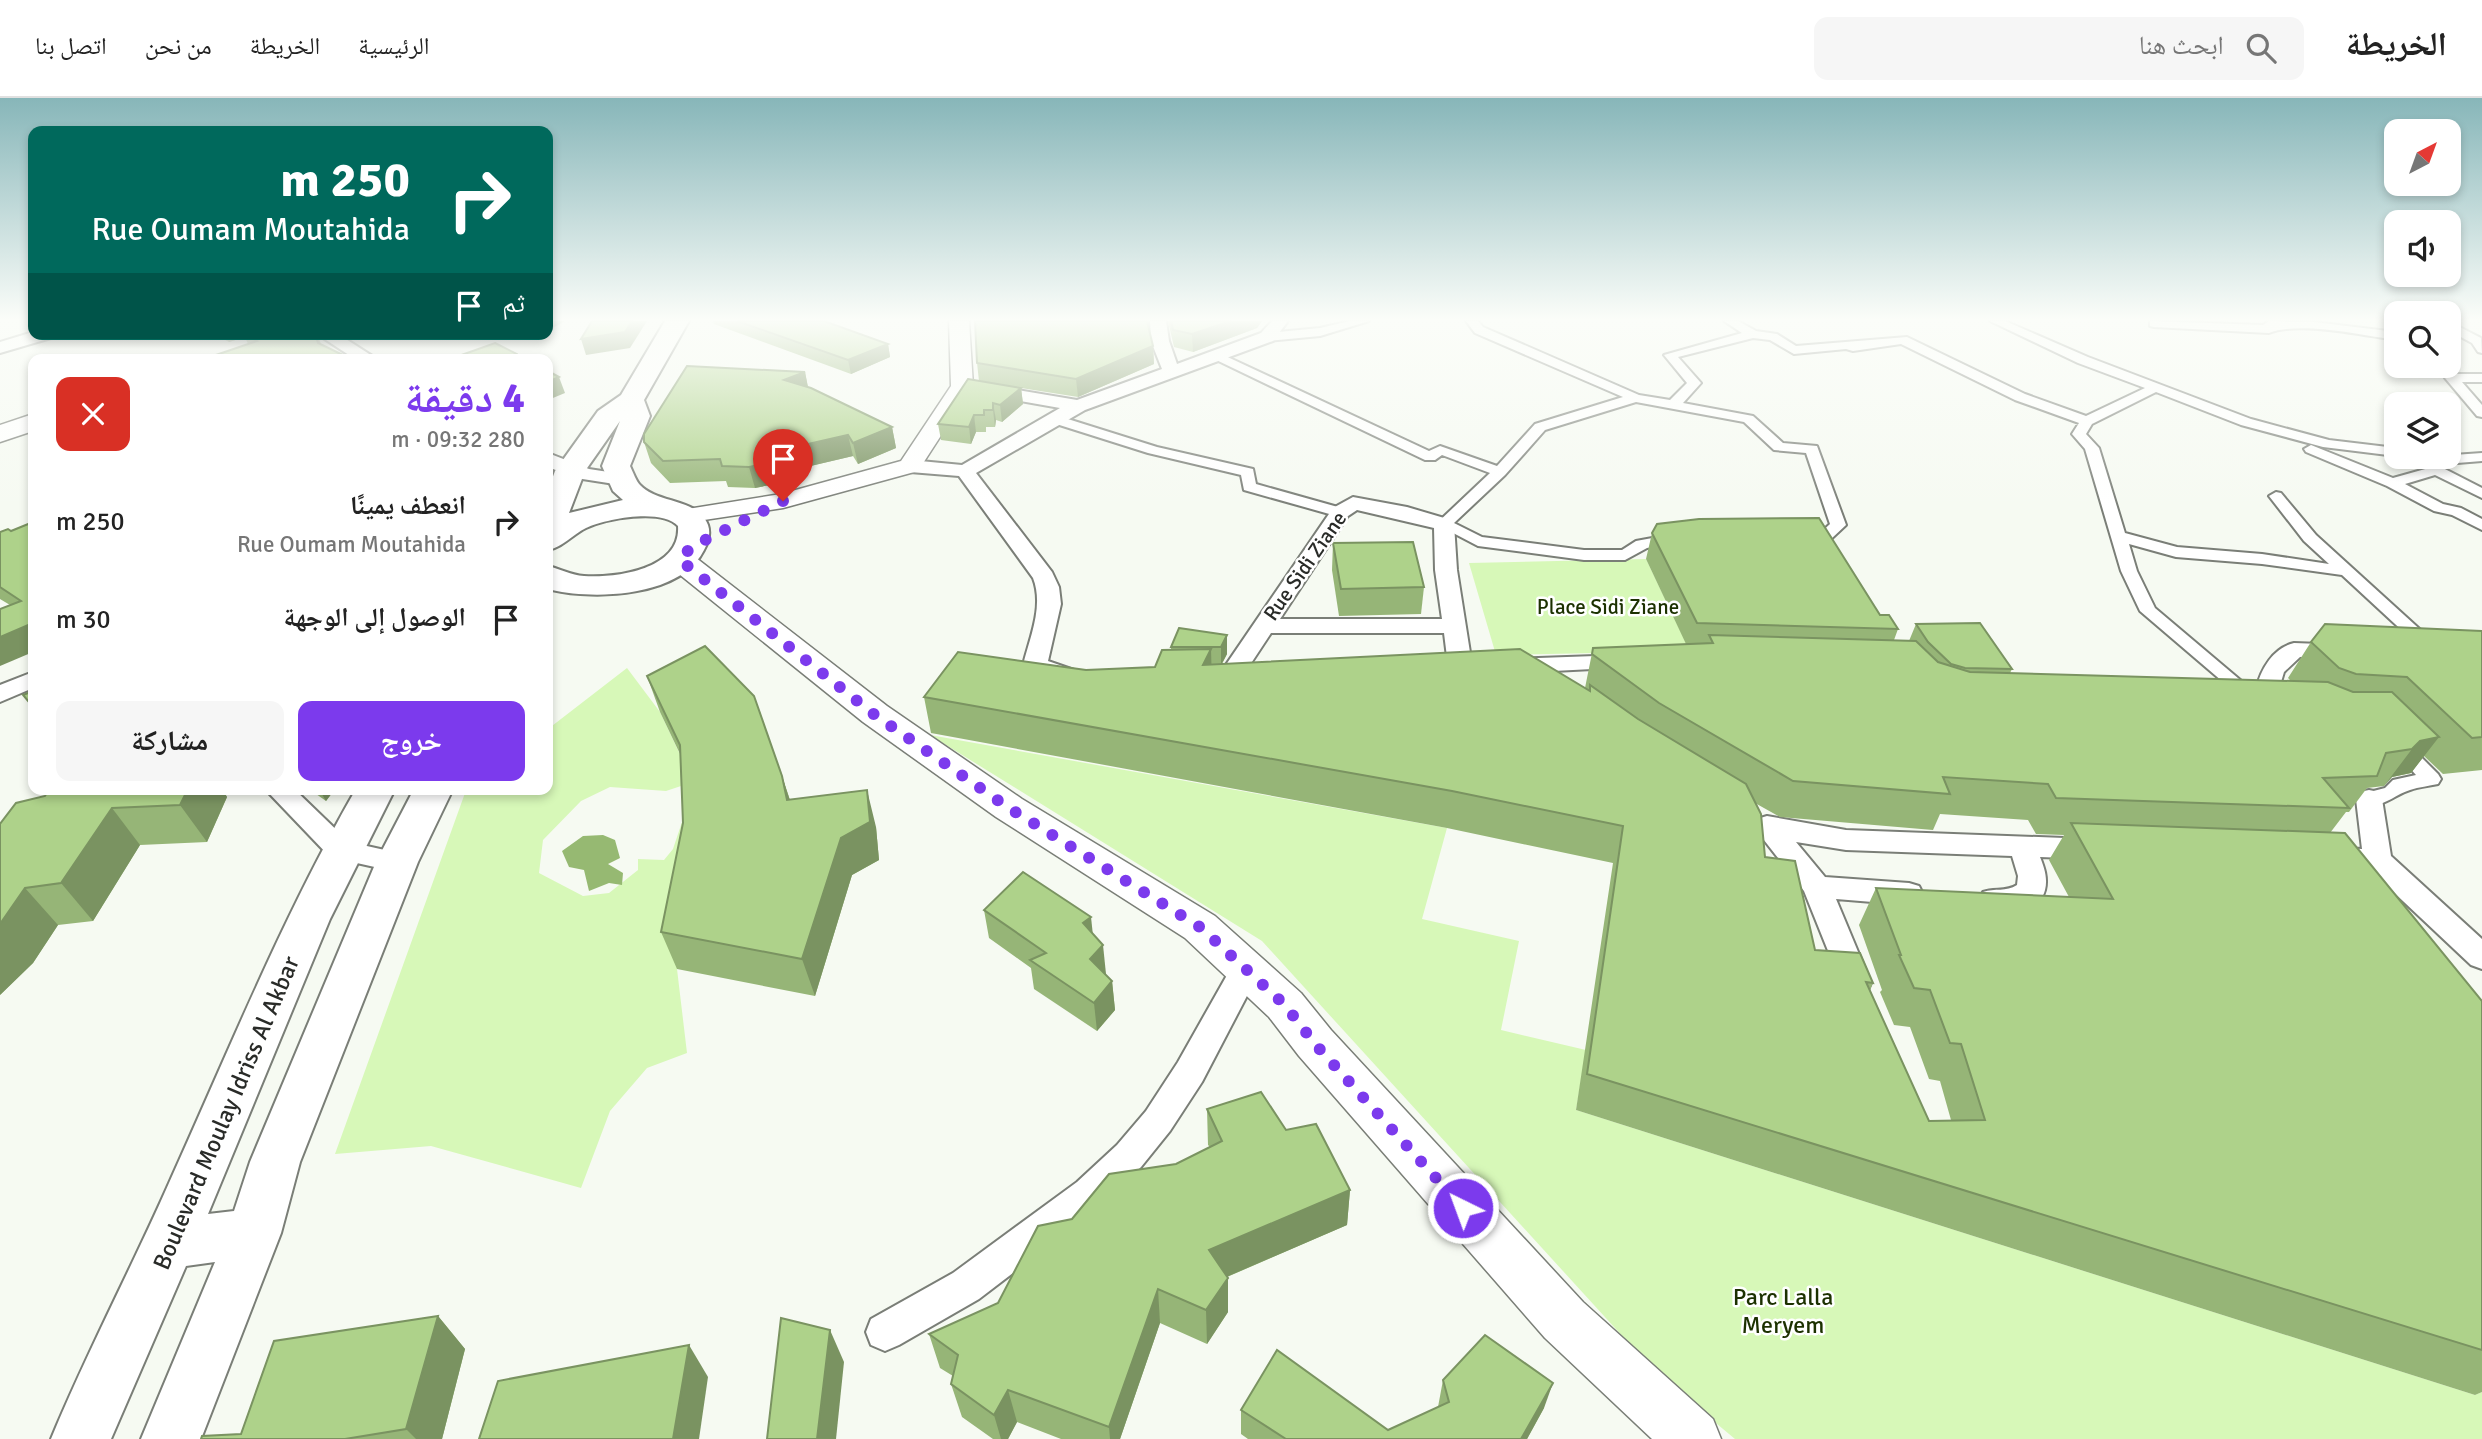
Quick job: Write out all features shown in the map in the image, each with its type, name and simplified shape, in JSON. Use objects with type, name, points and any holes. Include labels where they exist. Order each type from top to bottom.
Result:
[{"type":"main road","points":[[553,519],[559,465],[608,417],[631,400],[641,384]]},
{"type":"main road","points":[[553,603],[563,582],[628,583],[660,572],[685,553],[694,530],[672,512],[628,491],[621,479],[616,466],[618,455],[636,416],[631,400]]},
{"type":"main road","points":[[0,433],[28,424]]},
{"type":"main road","points":[[553,537],[595,514],[629,507],[672,512]]},
{"type":"main road","points":[[685,553],[875,715],[1009,808],[1200,927],[1285,1005],[1315,1044],[1564,1320],[1693,1439]]},
{"type":"main road","name":"Boulevard Moulay Idriss Al Akbar","points":[[81,1439],[170,1242],[258,1033],[340,850],[372,795]]},
{"type":"main road","points":[[172,1439],[254,1233],[275,1162],[397,862],[431,795]]},
{"type":"main road","points":[[170,1242],[254,1233]]},
{"type":"street","points":[[672,512],[783,501],[910,466],[965,471],[1079,406],[1138,384]]},
{"type":"street","points":[[1273,384],[1430,457],[1440,450],[1500,472]]},
{"type":"street","points":[[1602,384],[1635,398],[1748,419],[1779,447],[1812,450],[1838,525],[1825,536],[1800,534]]},
{"type":"street","points":[[1674,404],[1693,384]]},
{"type":"street","points":[[1992,384],[2020,397],[2087,421]]},
{"type":"street","points":[[2148,384],[2246,422],[2295,432],[2328,444],[2384,451]]},
{"type":"street","points":[[2457,384],[2482,413]]},
{"type":"street","points":[[910,466],[962,386],[1079,406]]},
{"type":"street","points":[[2157,387],[2087,421],[2079,434],[2092,448],[2129,571],[2148,611],[2266,697]]},
{"type":"street","points":[[1460,665],[1446,570],[1444,524],[1500,472],[1540,427],[1635,398]]},
{"type":"street","points":[[1055,419],[1153,450],[1248,472],[1249,487],[1340,512]]},
{"type":"street","points":[[2295,432],[2304,446],[2392,483],[2439,508],[2456,511],[2482,525]]},
{"type":"street","points":[[2461,458],[2482,457]]},
{"type":"street","points":[[559,465],[590,477],[621,479]]},
{"type":"street","points":[[2460,469],[2482,479]]},
{"type":"street","points":[[2392,483],[2436,470],[2482,494]]},
{"type":"street","points":[[965,471],[1044,577],[1048,587],[1050,604],[1035,665],[1057,673],[1083,677]]},
{"type":"street","points":[[2276,496],[2310,538],[2441,652]]},
{"type":"street","points":[[685,553],[783,501]]},
{"type":"street","name":"Rue Sidi Ziane","points":[[1231,675],[1340,512],[1347,506],[1360,503],[1444,524]]},
{"type":"street","points":[[1444,524],[1478,541],[1584,555],[1625,555],[1642,544],[1690,537]]},
{"type":"street","points":[[1825,536],[1839,558]]},
{"type":"street","points":[[2118,536],[2176,552],[2262,559],[2346,571]]},
{"type":"street","points":[[1263,626],[1454,626]]},
{"type":"street","points":[[2266,697],[2273,670],[2294,650],[2358,651]]},
{"type":"street","points":[[2397,651],[2441,652]]},
{"type":"street","points":[[1433,666],[1535,667],[1646,662]]},
{"type":"street","points":[[1535,667],[1555,685]]},
{"type":"street","points":[[1204,675],[1258,673]]},
{"type":"street","points":[[0,694],[28,682]]},
{"type":"street","points":[[2224,705],[2266,697]]},
{"type":"street","points":[[2377,860],[2369,800],[2392,793],[2400,785],[2431,779],[2389,736]]},
{"type":"street","points":[[284,795],[340,850],[397,862]]},
{"type":"street","points":[[1869,1014],[1817,887],[1761,822],[1846,840],[2118,850]]},
{"type":"street","points":[[1817,887],[2013,902],[2023,898],[2031,890],[2032,876],[2023,847]]},
{"type":"street","points":[[2309,856],[2377,860],[2482,957]]},
{"type":"street","points":[[885,1332],[966,1286],[1090,1193],[1129,1156],[1190,1072],[1247,969]]},
{"type":"green space","name":"Place Sidi Ziane","points":[[1646,559],[1690,651],[1496,655],[1469,563]]},
{"type":"green space","points":[[627,668],[660,712],[693,782],[666,791],[610,787],[581,801],[543,840],[539,873],[583,896],[609,893],[638,870],[638,859],[664,860],[673,849],[687,807],[697,861],[677,969],[687,1053],[647,1068],[610,1111],[581,1188],[431,1146],[335,1154],[464,795],[553,795],[553,725]]},
{"type":"green space","name":"Parc Lalla Meryem","points":[[930,735],[1447,828],[1422,919],[1519,941],[1501,1030],[1586,1050],[1576,1110],[2475,1395],[2482,1392],[2482,1439],[1735,1439],[1656,1373],[1262,941]]},
{"type":"shaded area","points":[[603,835],[615,840],[620,858],[608,864],[623,873],[622,885],[609,883],[589,891],[584,870],[569,867],[562,851],[583,836]]},
{"type":"building","points":[[676,384],[796,384],[811,388],[892,427],[853,443],[848,435],[795,447],[799,457],[749,467],[722,466],[720,459],[663,461],[644,442],[644,434]]},
{"type":"building","points":[[965,384],[995,384],[1021,388],[1000,405],[993,403],[993,410],[984,410],[984,415],[974,415],[969,427],[938,424]]},
{"type":"building","points":[[1819,518],[1880,615],[1889,615],[1898,629],[1697,623],[1652,533],[1657,524],[1699,519]]},
{"type":"building","points":[[28,524],[28,625],[0,637],[0,609],[21,601],[0,587],[0,532],[8,529],[11,531]]},
{"type":"building","points":[[1413,542],[1424,587],[1341,589],[1333,543]]},
{"type":"building","points":[[1980,623],[2012,669],[1965,668],[1951,664],[1928,642],[1916,624]]},
{"type":"building","points":[[2325,624],[2482,631],[2482,737],[2472,738],[2407,677],[2356,674],[2339,668],[2311,642]]},
{"type":"building","points":[[1179,628],[1227,635],[1221,647],[1171,647]]},
{"type":"building","points":[[1709,635],[1916,641],[1938,662],[1970,672],[2328,682],[2353,692],[2392,692],[2439,737],[2420,741],[2412,749],[2386,753],[2377,776],[2323,778],[2349,808],[2056,798],[2048,784],[1943,777],[1950,794],[1793,781],[1659,703],[1592,654],[1593,648],[1713,643]]},
{"type":"building","points":[[705,646],[754,696],[782,776],[787,800],[867,790],[870,822],[841,838],[802,959],[661,932],[683,823],[680,745],[647,676]]},
{"type":"building","points":[[1211,649],[1203,665],[1520,649],[1590,691],[1590,685],[1638,719],[1746,784],[1761,814],[1765,857],[1795,861],[1815,950],[1860,953],[1873,983],[1866,982],[1929,1121],[1985,1120],[1961,1044],[1950,1043],[1930,990],[1914,988],[1899,955],[1876,888],[2113,899],[2071,823],[2345,833],[2482,1001],[2482,1350],[1587,1074],[1623,826],[1452,791],[924,697],[958,652],[1086,670],[1155,667],[1162,650]]},
{"type":"building","points":[[185,795],[180,805],[112,808],[61,883],[25,888],[0,924],[0,824],[16,803],[45,796]]},
{"type":"building","points":[[1023,872],[1091,917],[1083,923],[1103,945],[1090,959],[1112,981],[1094,1003],[1030,960],[1046,953],[984,910]]},
{"type":"building","points":[[1261,1092],[1286,1130],[1316,1124],[1350,1190],[1209,1250],[1228,1278],[1206,1310],[1158,1289],[1109,1427],[1008,1390],[994,1415],[951,1384],[958,1355],[929,1334],[998,1303],[1038,1226],[1072,1219],[1109,1174],[1176,1164],[1222,1141],[1207,1109]]},
{"type":"building","points":[[438,1316],[406,1429],[345,1439],[201,1439],[202,1436],[241,1434],[274,1341]]},
{"type":"building","points":[[781,1318],[830,1330],[817,1439],[767,1439]]},
{"type":"building","points":[[1485,1335],[1553,1383],[1521,1439],[1286,1439],[1241,1410],[1277,1350],[1388,1430],[1449,1402],[1443,1380]]},
{"type":"building","points":[[689,1345],[673,1439],[479,1439],[498,1381]]},
{"type":"route","points":[[783,501],[691,547],[680,560],[875,715],[1009,808],[1200,927],[1285,1005],[1315,1044],[1463,1208]]}]
